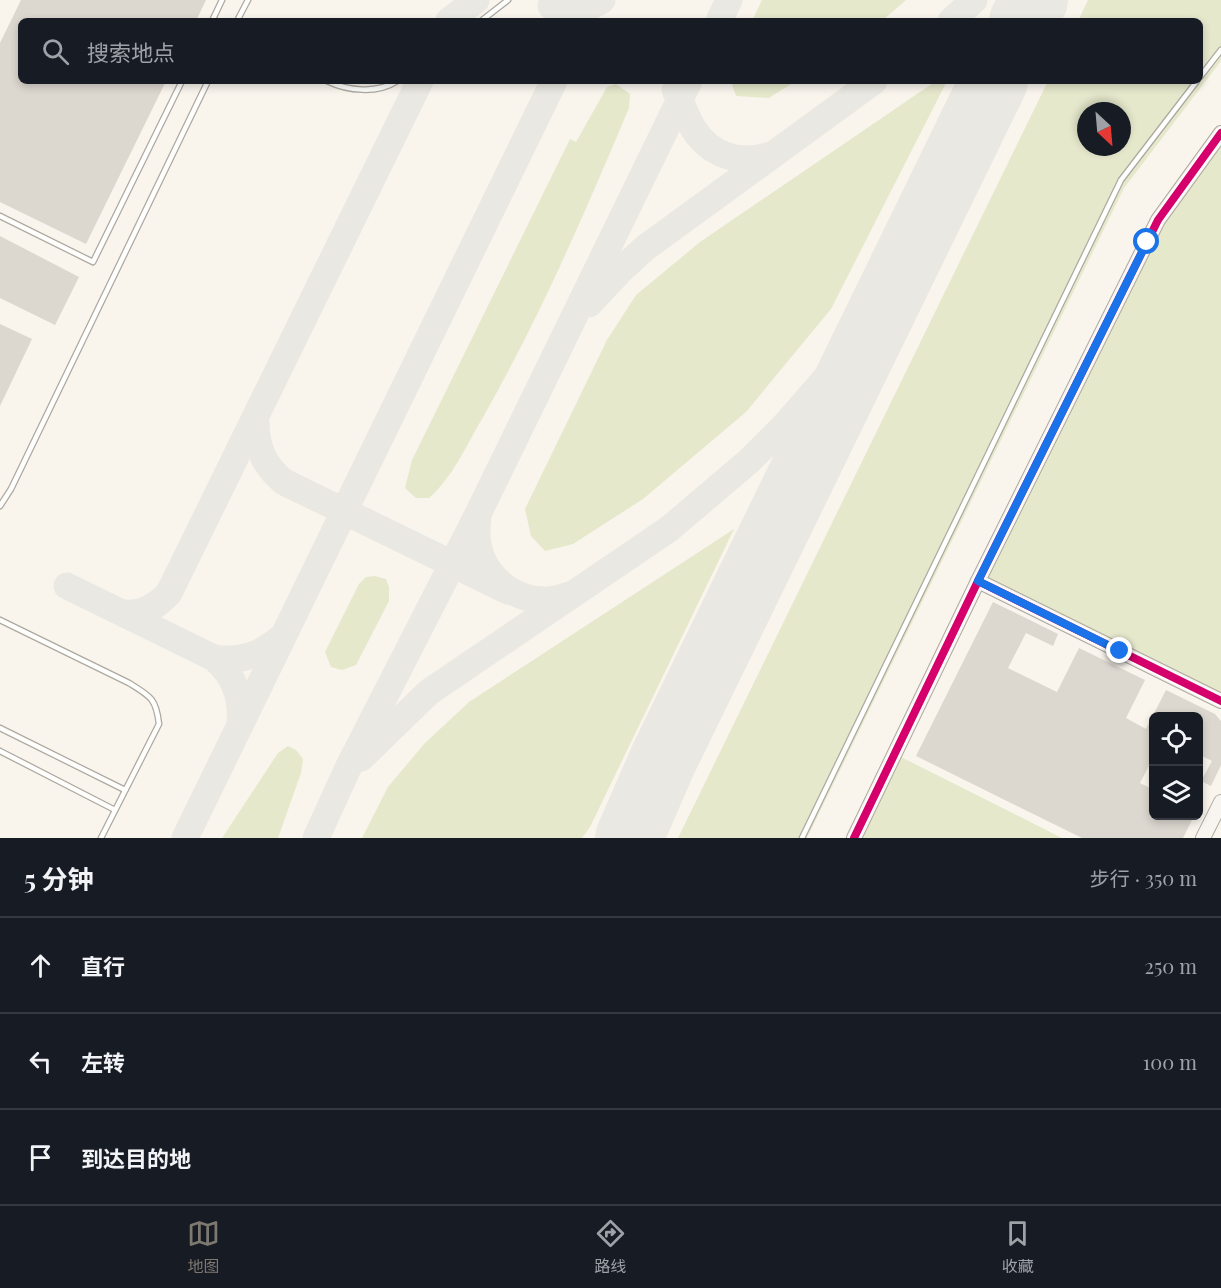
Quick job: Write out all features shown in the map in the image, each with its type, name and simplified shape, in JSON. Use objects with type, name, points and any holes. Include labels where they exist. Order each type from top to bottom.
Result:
[{"type":"street","points":[[854,838],[978,581],[1158,220],[1221,133]]},
{"type":"street","points":[[978,581],[1221,701]]},
{"type":"street","points":[[1203,838],[1221,802]]},
{"type":"lane","points":[[213,18],[222,0]]},
{"type":"lane","points":[[239,18],[248,0]]},
{"type":"lane","points":[[485,18],[508,0]]},
{"type":"lane","points":[[1203,73],[1221,50]]},
{"type":"lane","points":[[0,216],[93,262],[181,84]]},
{"type":"lane","points":[[0,506],[11,489],[98,313],[207,84]]},
{"type":"lane","points":[[335,84],[349,89],[370,90],[393,84]]},
{"type":"lane","points":[[802,838],[1121,180],[1195,84]]},
{"type":"lane","points":[[0,620],[149,695],[157,706],[159,724],[101,838]]},
{"type":"lane","points":[[0,728],[125,790]]},
{"type":"lane","points":[[0,751],[115,810]]},
{"type":"green space","points":[[762,0],[906,0],[885,18],[753,18]]},
{"type":"green space","points":[[1088,0],[1221,0],[1221,61],[1124,188],[807,838],[678,838],[1047,84],[1203,84],[1203,18],[1079,18]]},
{"type":"green space","points":[[616,84],[630,94],[629,108],[542,304],[503,381],[452,471],[429,498],[416,498],[405,488],[412,460],[570,139],[576,142],[607,87]]},
{"type":"green space","points":[[732,84],[791,84],[769,98],[736,96]]},
{"type":"green space","points":[[932,84],[945,84],[831,309],[746,412],[643,499],[573,544],[545,551],[531,536],[525,509],[607,340],[636,295],[700,242]]},
{"type":"green space","points":[[1221,140],[1221,701],[978,581],[1158,220]]},
{"type":"green space","points":[[734,529],[590,827],[582,838],[362,838],[388,787],[424,744],[469,702]]},
{"type":"green space","points":[[375,576],[386,579],[389,587],[389,601],[356,665],[342,670],[331,667],[325,652],[359,584],[366,577]]},
{"type":"green space","points":[[288,746],[296,750],[303,759],[301,773],[278,838],[222,838],[278,753]]},
{"type":"green space","points":[[895,754],[1062,838],[855,838]]},
{"type":"building","points":[[21,0],[206,0],[197,18],[18,18],[18,84],[165,84],[86,244],[0,202],[0,43]]},
{"type":"building","points":[[0,236],[79,277],[55,325],[0,298]]},
{"type":"building","points":[[0,324],[32,339],[0,406]]},
{"type":"building","points":[[993,602],[1058,634],[1053,646],[1026,633],[1008,668],[1057,692],[1079,648],[1145,680],[1126,718],[1146,729],[1149,723],[1149,766],[1140,783],[1149,788],[1149,820],[1192,820],[1183,838],[1082,838],[916,756]]},
{"type":"building","points":[[1166,690],[1215,714],[1221,721],[1221,765],[1211,786],[1203,782],[1203,777],[1212,761],[1203,756],[1203,712],[1155,712]]},
{"type":"taxiway","points":[[453,18],[476,0]]},
{"type":"taxiway","points":[[551,6],[584,7],[602,0]]},
{"type":"taxiway","points":[[720,18],[729,0]]},
{"type":"taxiway","points":[[954,18],[974,0]]},
{"type":"taxiway","points":[[124,613],[137,613],[149,609],[169,593],[419,84]]},
{"type":"taxiway","points":[[185,838],[553,84]]},
{"type":"taxiway","points":[[316,838],[348,768],[478,514],[688,84]]},
{"type":"taxiway","points":[[589,304],[645,248],[870,84]]},
{"type":"taxiway","points":[[675,90],[693,128],[708,145],[727,156],[738,158],[749,159],[771,155]]},
{"type":"taxiway","points":[[361,758],[429,692],[669,529],[749,461],[785,425],[827,377],[903,269]]},
{"type":"taxiway","points":[[256,422],[262,455],[266,463],[284,482],[508,591]]},
{"type":"taxiway","points":[[478,516],[477,541],[483,560],[500,583],[525,597],[539,600],[569,595]]},
{"type":"taxiway","points":[[67,586],[214,658],[227,672],[236,688],[240,705],[240,724]]},
{"type":"taxiway","points":[[214,658],[234,659],[251,656],[283,636]]},
{"type":"taxiway","points":[[624,838],[663,760]]},
{"type":"runway","points":[[1025,18],[1034,0]]},
{"type":"runway","points":[[629,838],[663,760],[993,84]]},
{"type":"cycle path","points":[[854,838],[978,581],[1158,220],[1221,133]]},
{"type":"cycle path","points":[[978,581],[1221,701]]},
{"type":"route","points":[[1120,651],[978,581],[1147,242]]}]
